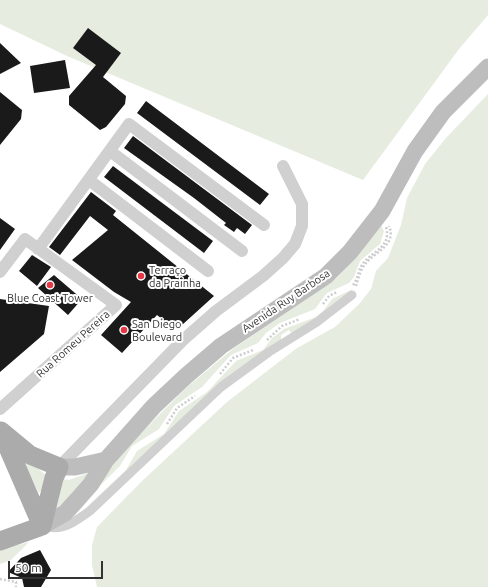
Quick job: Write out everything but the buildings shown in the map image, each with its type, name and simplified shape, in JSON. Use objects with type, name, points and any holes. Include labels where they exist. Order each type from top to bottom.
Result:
[{"type":"main road","name":"Avenida Ruy Barbosa","points":[[42,526],[65,512],[77,500],[91,484],[106,460],[154,406],[192,371],[221,346],[326,276],[350,252],[382,211],[415,151],[443,112],[488,67]]},
{"type":"main road","points":[[0,431],[30,454],[59,467],[79,466],[106,460]]},
{"type":"main road","points":[[0,431],[42,526]]},
{"type":"main road","points":[[42,526],[54,478],[59,467]]},
{"type":"main road","points":[[0,541],[42,526]]},
{"type":"street","points":[[38,249],[129,124],[264,225]]},
{"type":"street","points":[[110,151],[242,251]]},
{"type":"street","points":[[59,467],[183,340],[216,311],[263,276],[283,258],[295,244],[302,226],[302,204],[283,166]]},
{"type":"street","points":[[89,180],[208,271]]},
{"type":"street","name":"Rua Romeu Pereira","points":[[0,272],[25,239],[116,305],[0,408]]},
{"type":"street","points":[[42,526],[54,529],[71,524],[90,511],[221,387],[269,352],[317,322],[352,296]]},
{"type":"path","points":[[0,579],[16,582],[16,587]]},
{"type":"shaded area","points":[[0,0],[488,0],[488,15],[459,49],[363,180],[67,56],[0,24]]},
{"type":"shaded area","points":[[488,94],[488,587],[97,587],[92,565],[92,545],[97,527],[141,482],[227,402],[297,348],[335,327],[360,303],[371,289],[376,271],[388,258],[401,225],[407,198],[425,164],[446,138]]},
{"type":"shaded area","points":[[380,223],[384,231],[380,244],[360,261],[354,277],[349,283],[327,293],[315,309],[280,323],[266,333],[258,343],[231,355],[202,387],[174,406],[159,429],[132,446],[120,466],[80,505],[135,439],[186,388],[234,348],[337,278],[360,252]]},
{"type":"shaded area","points":[[353,289],[334,307],[292,334],[289,330],[281,335],[281,340],[88,509],[75,518],[126,470],[137,451],[164,434],[179,411],[207,392],[236,361],[263,350],[272,338],[284,329],[316,317],[323,311],[332,299]]},
{"type":"shaded area","points":[[17,451],[46,475],[44,487],[39,493]]},
{"type":"shaded area","points":[[91,472],[75,493],[54,510],[62,479],[69,480]]},
{"type":"shaded area","points":[[29,542],[11,560],[0,564],[0,550]]},
{"type":"place","name":"Terraço da Prainha","points":[[141,276]]},
{"type":"place","name":"Blue Coast Tower","points":[[50,285]]},
{"type":"place","name":"San Diego Boulevard","points":[[124,330]]}]
